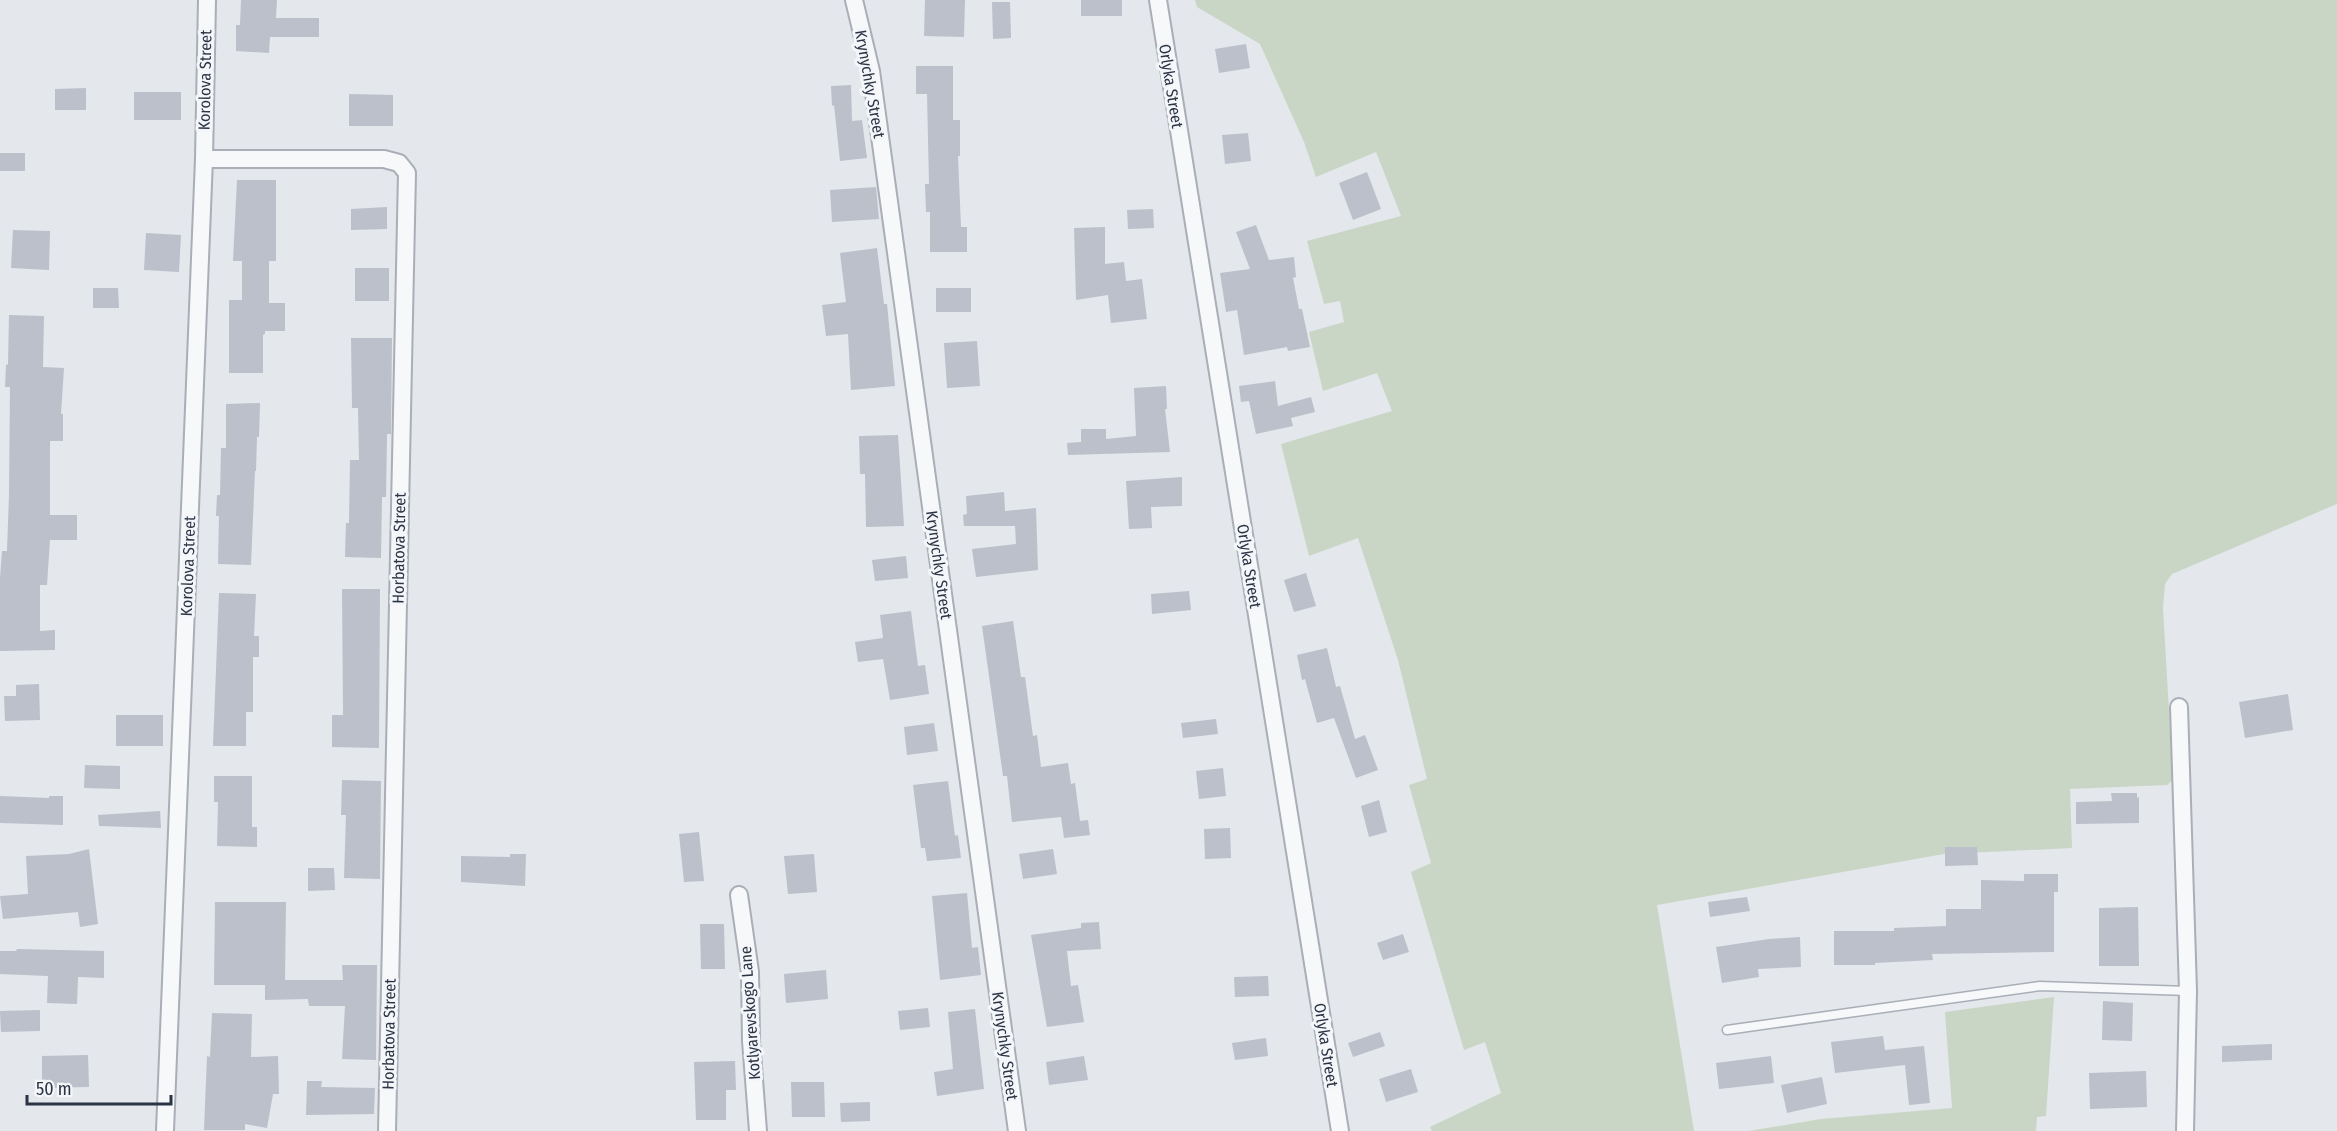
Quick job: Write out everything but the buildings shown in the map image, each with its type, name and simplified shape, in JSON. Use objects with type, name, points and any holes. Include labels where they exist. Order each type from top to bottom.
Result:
[{"type":"street","name":"Korolova Street","points":[[165,1131],[204,159],[207,0]]},
{"type":"street","name":"Krynychky Street","points":[[854,0],[871,71],[1017,1131]]},
{"type":"street","name":"Orlyka Street","points":[[1158,0],[1340,1131]]},
{"type":"street","name":"Horbatova Street","points":[[204,159],[384,159],[399,163],[407,173],[387,1131]]},
{"type":"street","points":[[2179,707],[2188,991],[2185,1131]]},
{"type":"street","name":"Kotlyarevskogo Lane","points":[[739,895],[750,972],[751,1041],[758,1131]]},
{"type":"lane","points":[[1727,1030],[2040,986],[2188,991]]},
{"type":"green space","points":[[1195,0],[2337,0],[2337,504],[2172,574],[2165,584],[2163,608],[2173,780],[2167,785],[2070,789],[2072,848],[1944,854],[1657,905],[1694,1131],[1432,1131],[1430,1127],[1501,1093],[1485,1042],[1464,1050],[1411,872],[1431,863],[1409,785],[1427,779],[1398,660],[1358,538],[1309,556],[1281,444],[1392,411],[1377,373],[1323,391],[1309,332],[1344,322],[1340,301],[1324,304],[1307,241],[1401,216],[1376,152],[1316,177],[1304,142],[1260,44],[1197,7]]},
{"type":"green space","points":[[2054,997],[2046,1116],[2037,1117],[2036,1131],[1749,1131],[1821,1119],[1952,1108],[1945,1012]]}]
